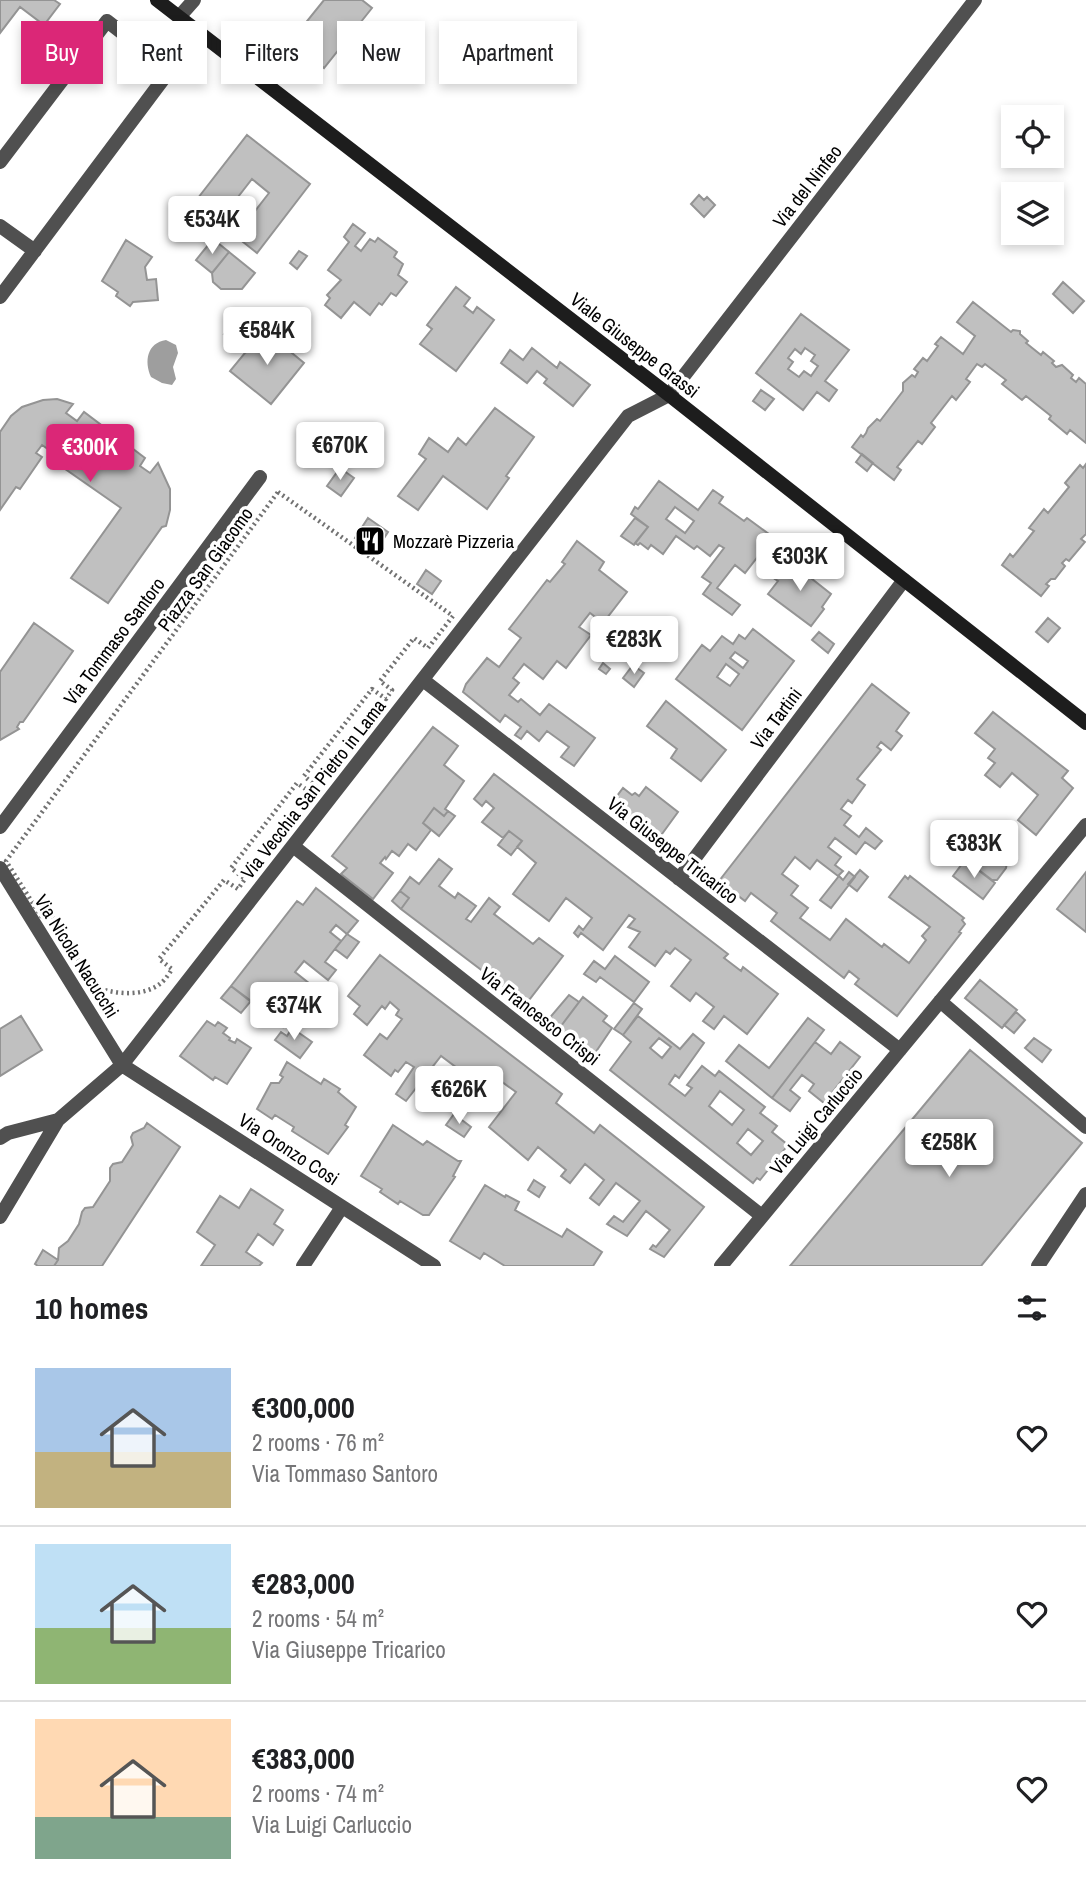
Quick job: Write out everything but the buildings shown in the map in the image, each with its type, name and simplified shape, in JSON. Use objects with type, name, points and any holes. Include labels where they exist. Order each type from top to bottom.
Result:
[{"type":"main road","name":"Viale Giuseppe Grassi","points":[[157,0],[184,21]]},
{"type":"main road","name":"Viale Giuseppe Grassi","points":[[207,38],[669,395],[1086,723]]},
{"type":"street","points":[[179,17],[194,0]]},
{"type":"street","name":"Via del Ninfeo","points":[[669,395],[975,0]]},
{"type":"street","points":[[0,162],[107,20],[117,28]]},
{"type":"street","points":[[0,297],[160,84]]},
{"type":"street","points":[[0,226],[35,251]]},
{"type":"street","name":"Via Vecchia San Pietro in Lama","points":[[0,1217],[58,1121],[122,1065],[628,416],[669,395]]},
{"type":"street","name":"Via Tommaso Santoro","points":[[0,827],[260,477]]},
{"type":"street","name":"Via Tartini","points":[[679,879],[904,580]]},
{"type":"street","name":"Via Giuseppe Tricarico","points":[[422,680],[900,1050]]},
{"type":"street","name":"Via Luigi Carluccio","points":[[721,1266],[1086,825]]},
{"type":"street","name":"Via Francesco Crispi","points":[[293,846],[762,1216]]},
{"type":"street","name":"Via Nicola Nacucchi","points":[[3,864],[122,1065]]},
{"type":"street","points":[[940,1001],[1086,1127]]},
{"type":"street","name":"Via Oronzo Cosi","points":[[122,1065],[435,1266]]},
{"type":"street","points":[[0,1138],[8,1133],[58,1121]]},
{"type":"street","points":[[1038,1266],[1086,1194]]},
{"type":"street","points":[[303,1266],[342,1207]]},
{"type":"path","name":"Piazza San Giacomo","points":[[278,492],[453,616],[428,648],[414,638],[380,681],[392,690],[386,699],[372,689],[304,776],[316,786],[311,793],[297,783],[231,868],[245,879],[238,889],[224,880],[159,959],[172,970],[161,983],[147,991],[128,993],[93,986],[49,911],[41,916],[3,864],[278,492]]},
{"type":"shaded area","points":[[166,340],[176,345],[178,353],[173,367],[176,379],[172,385],[151,377],[148,365],[151,349]]},
{"type":"place","name":"Mozzarè Pizzeria","points":[[370,541]]}]
